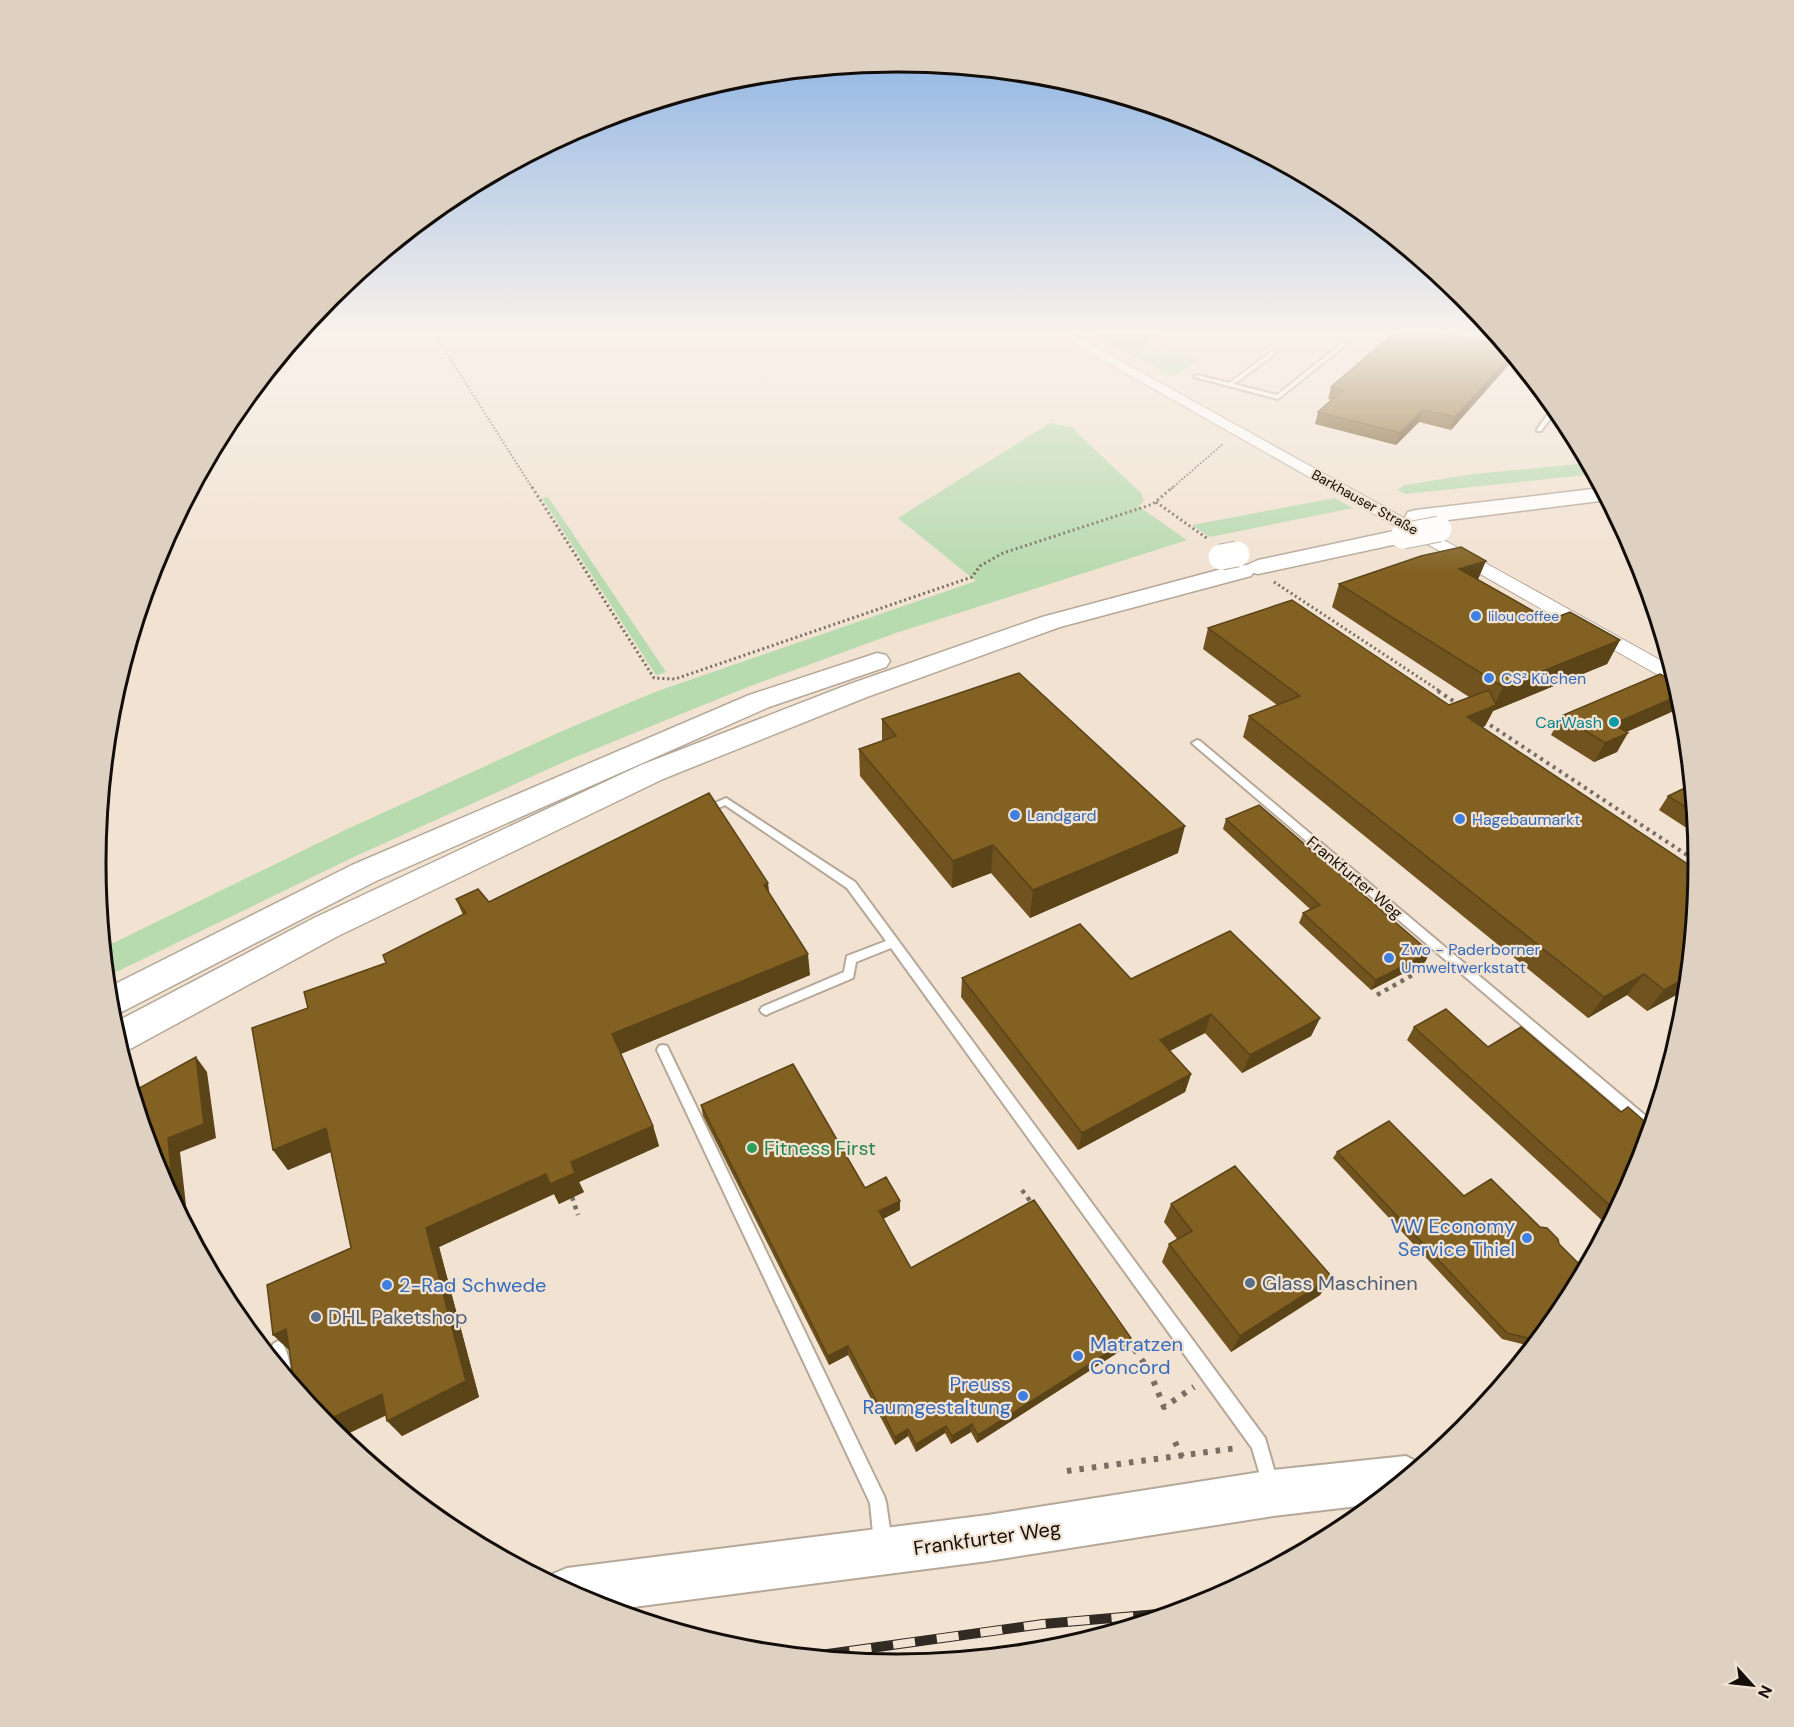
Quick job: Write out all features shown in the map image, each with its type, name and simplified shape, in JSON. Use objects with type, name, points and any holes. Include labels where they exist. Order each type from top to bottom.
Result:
[{"type":"highway","points":[[1410,526],[1492,501],[1593,488]]},
{"type":"highway","points":[[125,1036],[326,927],[652,772],[857,691],[1233,558],[1597,495]]},
{"type":"highway","points":[[1438,529],[1501,516],[1601,503]]},
{"type":"highway","points":[[118,1000],[364,873],[759,701],[924,645],[1233,558],[1381,523],[1438,529],[1606,511]]},
{"type":"main road","name":"Frankfurter Weg","points":[[583,1590],[1070,1527],[1273,1493],[1393,1479]]},
{"type":"street","name":"Barkhauser Straße","points":[[1200,411],[1665,671]]},
{"type":"lane","points":[[1539,429],[1549,416]]},
{"type":"lane","name":"Frankfurter Weg","points":[[1197,743],[1644,1123]]},
{"type":"lane","points":[[696,816],[726,801],[851,885],[1258,1444],[1273,1493]]},
{"type":"lane","points":[[766,1010],[849,975],[851,959],[893,943]]},
{"type":"lane","points":[[663,1050],[878,1502],[884,1552]]},
{"type":"lane","points":[[278,1349],[280,1358]]},
{"type":"path","points":[[483,411],[654,678],[675,679],[972,577],[980,566],[1003,553],[1125,516],[1156,502],[1227,441],[1244,435]]},
{"type":"path","points":[[1156,502],[1233,558]]},
{"type":"path","points":[[1278,585],[1460,705]]},
{"type":"path","points":[[1479,718],[1688,856]]},
{"type":"path","points":[[1377,995],[1433,966],[1428,961]]},
{"type":"path","points":[[1022,1190],[1036,1209]]},
{"type":"path","points":[[572,1197],[578,1215]]},
{"type":"path","points":[[1122,1332],[1149,1370],[1164,1407],[1178,1397]]},
{"type":"path","points":[[1175,1442],[1182,1457]]},
{"type":"path","points":[[1067,1471],[1182,1457],[1258,1444]]},
{"type":"green space","points":[[1050,423],[1071,427],[1141,493],[1144,501],[1138,506],[1187,540],[896,633],[745,688],[573,758],[358,855],[113,974],[110,945],[343,831],[560,732],[655,692],[976,581],[898,518]]},
{"type":"green space","points":[[1579,464],[1586,475],[1406,494],[1397,490],[1405,485],[1474,474]]},
{"type":"green space","points":[[548,497],[666,672],[656,675],[542,498]]},
{"type":"green space","points":[[1335,498],[1353,508],[1210,537],[1192,525]]},
{"type":"building","points":[[1320,411],[1422,411],[1400,433],[1318,412]]},
{"type":"building","points":[[1426,411],[1461,411],[1455,417]]},
{"type":"building","points":[[1461,547],[1486,561],[1459,569],[1549,620],[1570,612],[1620,640],[1503,687],[1339,584],[1421,556]]},
{"type":"building","name":"Hagebaumarkt","points":[[1292,600],[1449,705],[1489,690],[1496,705],[1467,717],[1688,864],[1687,915],[1679,982],[1664,990],[1644,974],[1604,997],[1249,716],[1300,696],[1208,628]]},
{"type":"building","name":"Landgard","points":[[1019,673],[1185,826],[1033,890],[993,845],[953,861],[859,749],[896,736],[882,719]]},
{"type":"building","points":[[1660,674],[1666,677],[1671,699],[1613,724],[1628,733],[1605,743],[1561,716]]},
{"type":"building","points":[[1685,788],[1687,807],[1668,796]]},
{"type":"building","points":[[709,793],[768,883],[764,885],[808,954],[612,1034],[653,1126],[571,1162],[575,1173],[550,1184],[546,1174],[426,1228],[466,1381],[387,1421],[382,1394],[332,1418],[293,1374],[286,1329],[273,1335],[267,1285],[351,1248],[326,1128],[273,1150],[252,1028],[308,1008],[304,992],[386,963],[383,955],[466,913],[456,899],[478,889],[489,902]]},
{"type":"building","points":[[1259,805],[1430,952],[1376,980],[1303,913],[1320,905],[1226,819]]},
{"type":"building","points":[[1080,924],[1131,979],[1230,931],[1320,1018],[1250,1055],[1211,1014],[1160,1040],[1191,1074],[1082,1133],[962,978]]},
{"type":"building","points":[[1446,1009],[1488,1047],[1521,1027],[1621,1112],[1628,1107],[1645,1122],[1611,1206],[1414,1027]]},
{"type":"building","points":[[196,1057],[204,1124],[168,1138],[172,1179],[148,1118],[139,1088]]},
{"type":"building","points":[[793,1064],[865,1188],[886,1177],[900,1201],[879,1211],[911,1268],[1034,1200],[1131,1338],[978,1435],[972,1424],[952,1436],[946,1426],[916,1444],[908,1429],[895,1437],[848,1346],[828,1356],[701,1105]]},
{"type":"building","points":[[1389,1121],[1464,1196],[1491,1179],[1540,1227],[1547,1228],[1579,1264],[1530,1338],[1507,1333],[1337,1152]]},
{"type":"building","points":[[1235,1166],[1332,1277],[1240,1336],[1169,1244],[1192,1231],[1171,1204]]},
{"type":"railway","points":[[839,1652],[1043,1624],[1144,1615]]},
{"type":"place","name":"lilou coffee","points":[[1476,616]]},
{"type":"place","name":"CS² Küchen","points":[[1489,678]]},
{"type":"place","name":"CarWash","points":[[1614,722]]},
{"type":"place","name":"Landgard","points":[[1015,815]]},
{"type":"place","name":"Hagebaumarkt","points":[[1460,819]]},
{"type":"place","name":"Zwo - Paderborner Umweltwerkstatt","points":[[1389,958]]},
{"type":"place","name":"Fitness First","points":[[752,1148]]},
{"type":"place","name":"VW Economy Service Thiel","points":[[1527,1238]]},
{"type":"place","name":"Glass Maschinen","points":[[1250,1283]]},
{"type":"place","name":"2-Rad Schwede","points":[[387,1285]]},
{"type":"place","name":"DHL Paketshop","points":[[316,1317]]},
{"type":"place","name":"Matratzen Concord","points":[[1078,1356]]},
{"type":"place","name":"Preuss Raumgestaltung","points":[[1023,1396]]}]
